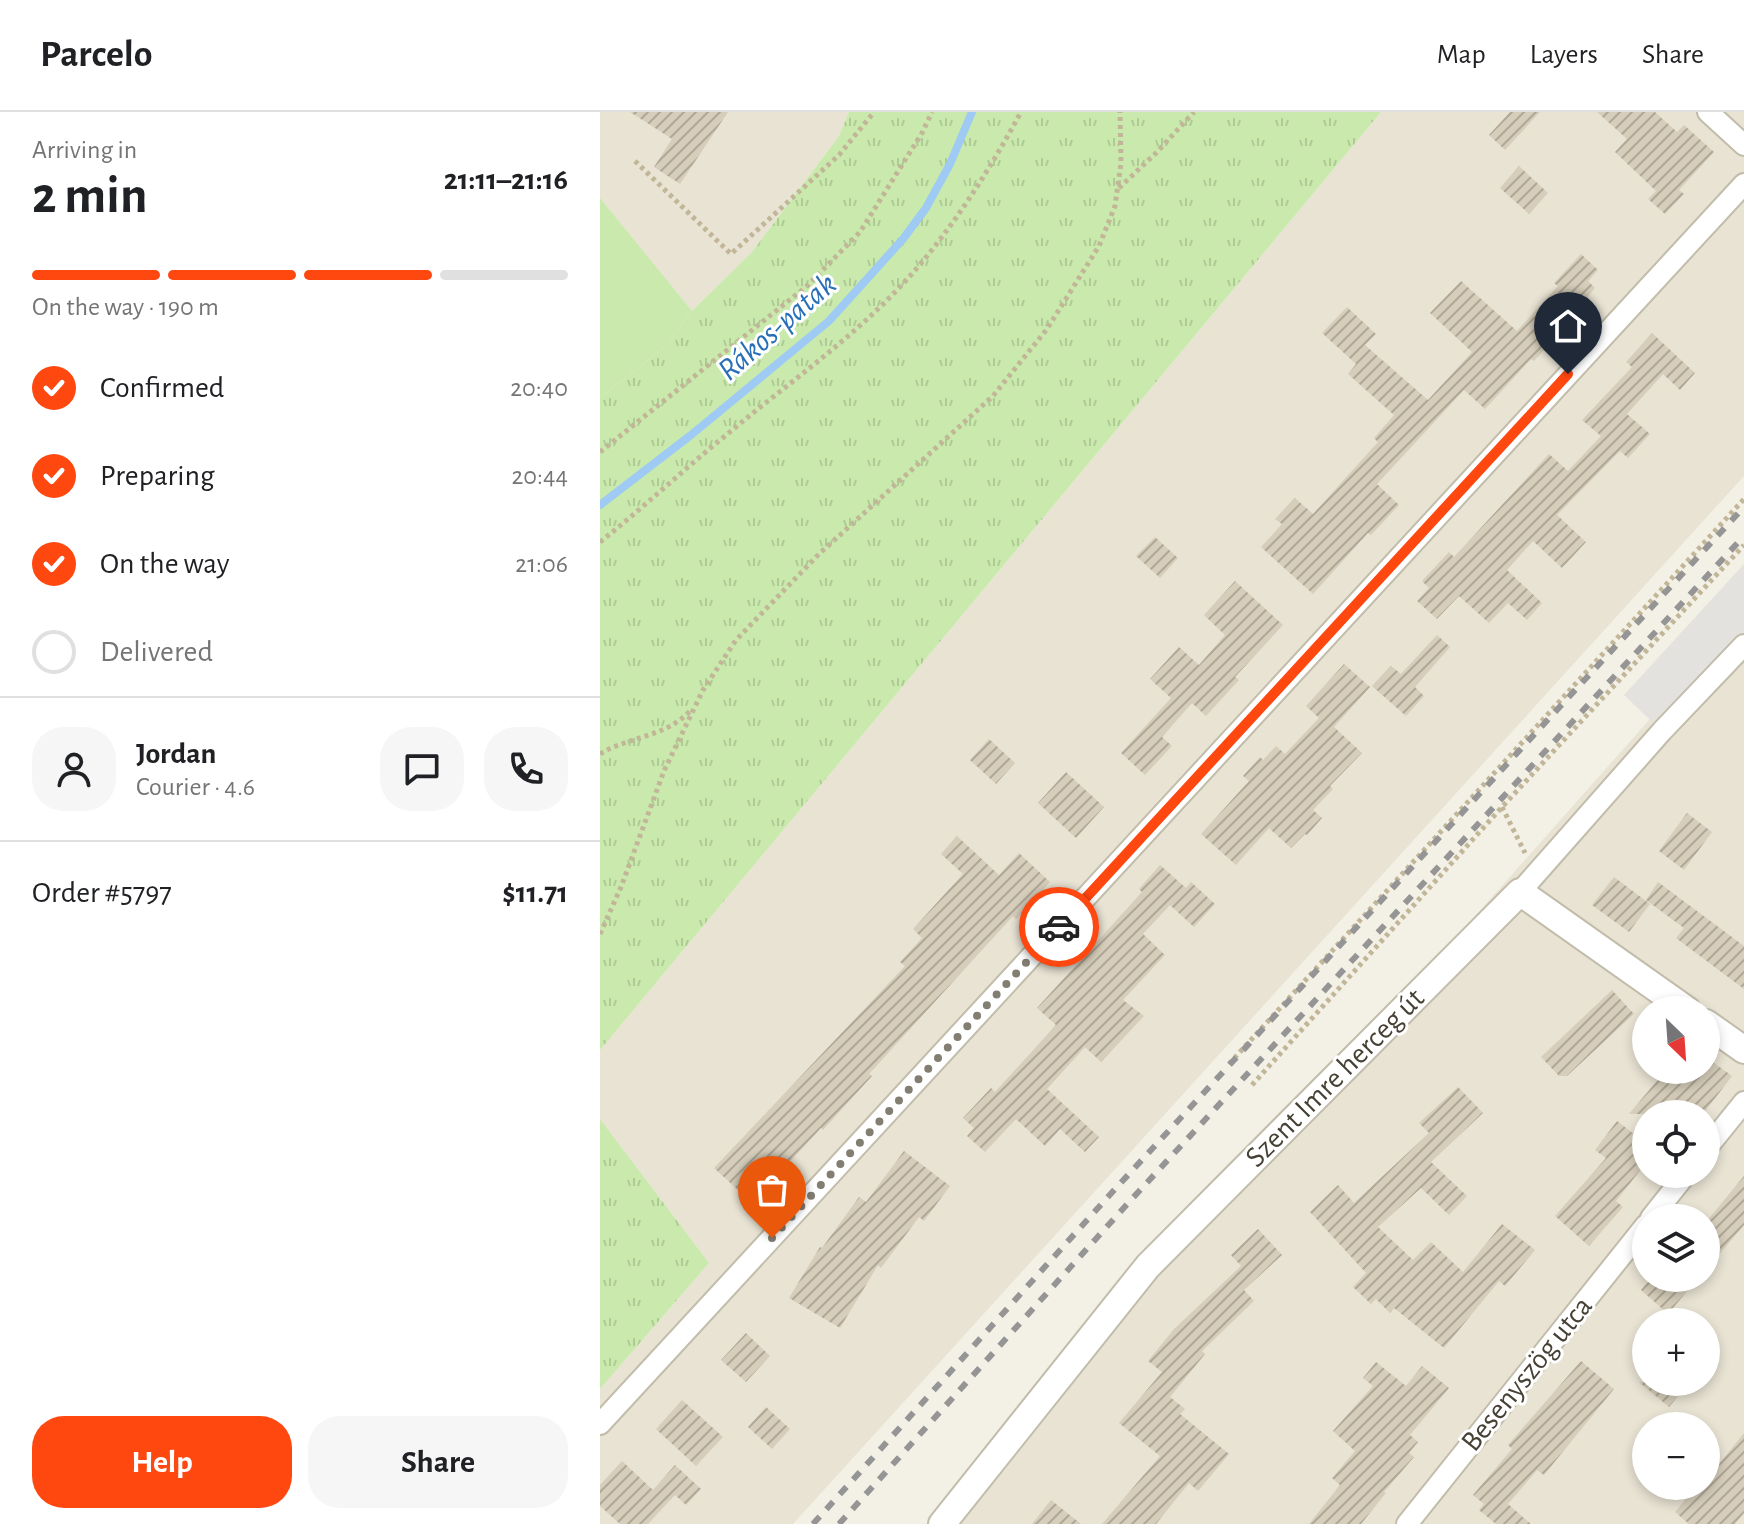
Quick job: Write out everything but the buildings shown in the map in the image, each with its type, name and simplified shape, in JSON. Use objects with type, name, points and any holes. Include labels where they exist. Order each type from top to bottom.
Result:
[{"type":"street","points":[[1715,114],[1744,145]]},
{"type":"street","points":[[600,1424],[1744,184]]},
{"type":"street","name":"Szent Imre herceg út","points":[[942,1524],[1148,1266],[1520,892],[1662,731],[1744,645]]},
{"type":"street","points":[[1520,892],[1667,996]]},
{"type":"street","points":[[1720,1033],[1744,1050]]},
{"type":"street","points":[[1720,1132],[1744,1102]]},
{"type":"street","points":[[1662,1204],[1675,1188]]},
{"type":"street","name":"Besenyszög utca","points":[[1407,1524],[1632,1243]]},
{"type":"path","points":[[635,161],[731,254],[839,155],[874,112]]},
{"type":"path","points":[[600,452],[807,286],[860,232],[932,112]]},
{"type":"path","points":[[600,542],[881,306],[948,227],[981,180],[1021,112]]},
{"type":"path","points":[[600,934],[664,771],[695,704],[719,664],[756,617],[862,514],[993,396],[1029,354],[1099,246],[1112,216],[1119,188],[1120,112]]},
{"type":"path","points":[[1119,188],[1194,112]]},
{"type":"path","points":[[1229,1064],[1744,499]]},
{"type":"path","points":[[1252,1085],[1502,807],[1744,545]]},
{"type":"path","points":[[600,754],[611,747],[667,729],[695,704]]},
{"type":"path","points":[[1502,807],[1530,862]]},
{"type":"shaded area","points":[[600,112],[849,112],[839,136],[752,252],[692,311],[600,198]]},
{"type":"shaded area","points":[[1381,112],[1744,112],[1744,476],[793,1524],[600,1524],[600,1389],[709,1263],[600,1119],[600,1050]]},
{"type":"shaded area","points":[[1744,564],[1744,645],[1662,731],[1624,695]]},
{"type":"shaded area","points":[[1744,613],[1744,1524],[936,1524]]},
{"type":"green space","points":[[849,112],[1381,112],[600,1050],[600,398],[667,345],[692,311],[752,252],[839,136]]},
{"type":"green space","points":[[600,198],[692,311],[667,345],[600,398]]},
{"type":"green space","points":[[600,1119],[709,1263],[600,1389]]},
{"type":"waterway","name":"Rákos-patak","points":[[600,505],[691,435],[829,321],[903,239],[926,208],[950,164],[972,112]]},
{"type":"railway","points":[[813,1524],[1116,1188],[1744,507]]},
{"type":"railway","points":[[839,1524],[1130,1201],[1744,536]]},
{"type":"way so far","points":[[772,1238],[1059,927]]},
{"type":"route","points":[[1059,927],[1568,374]]}]
